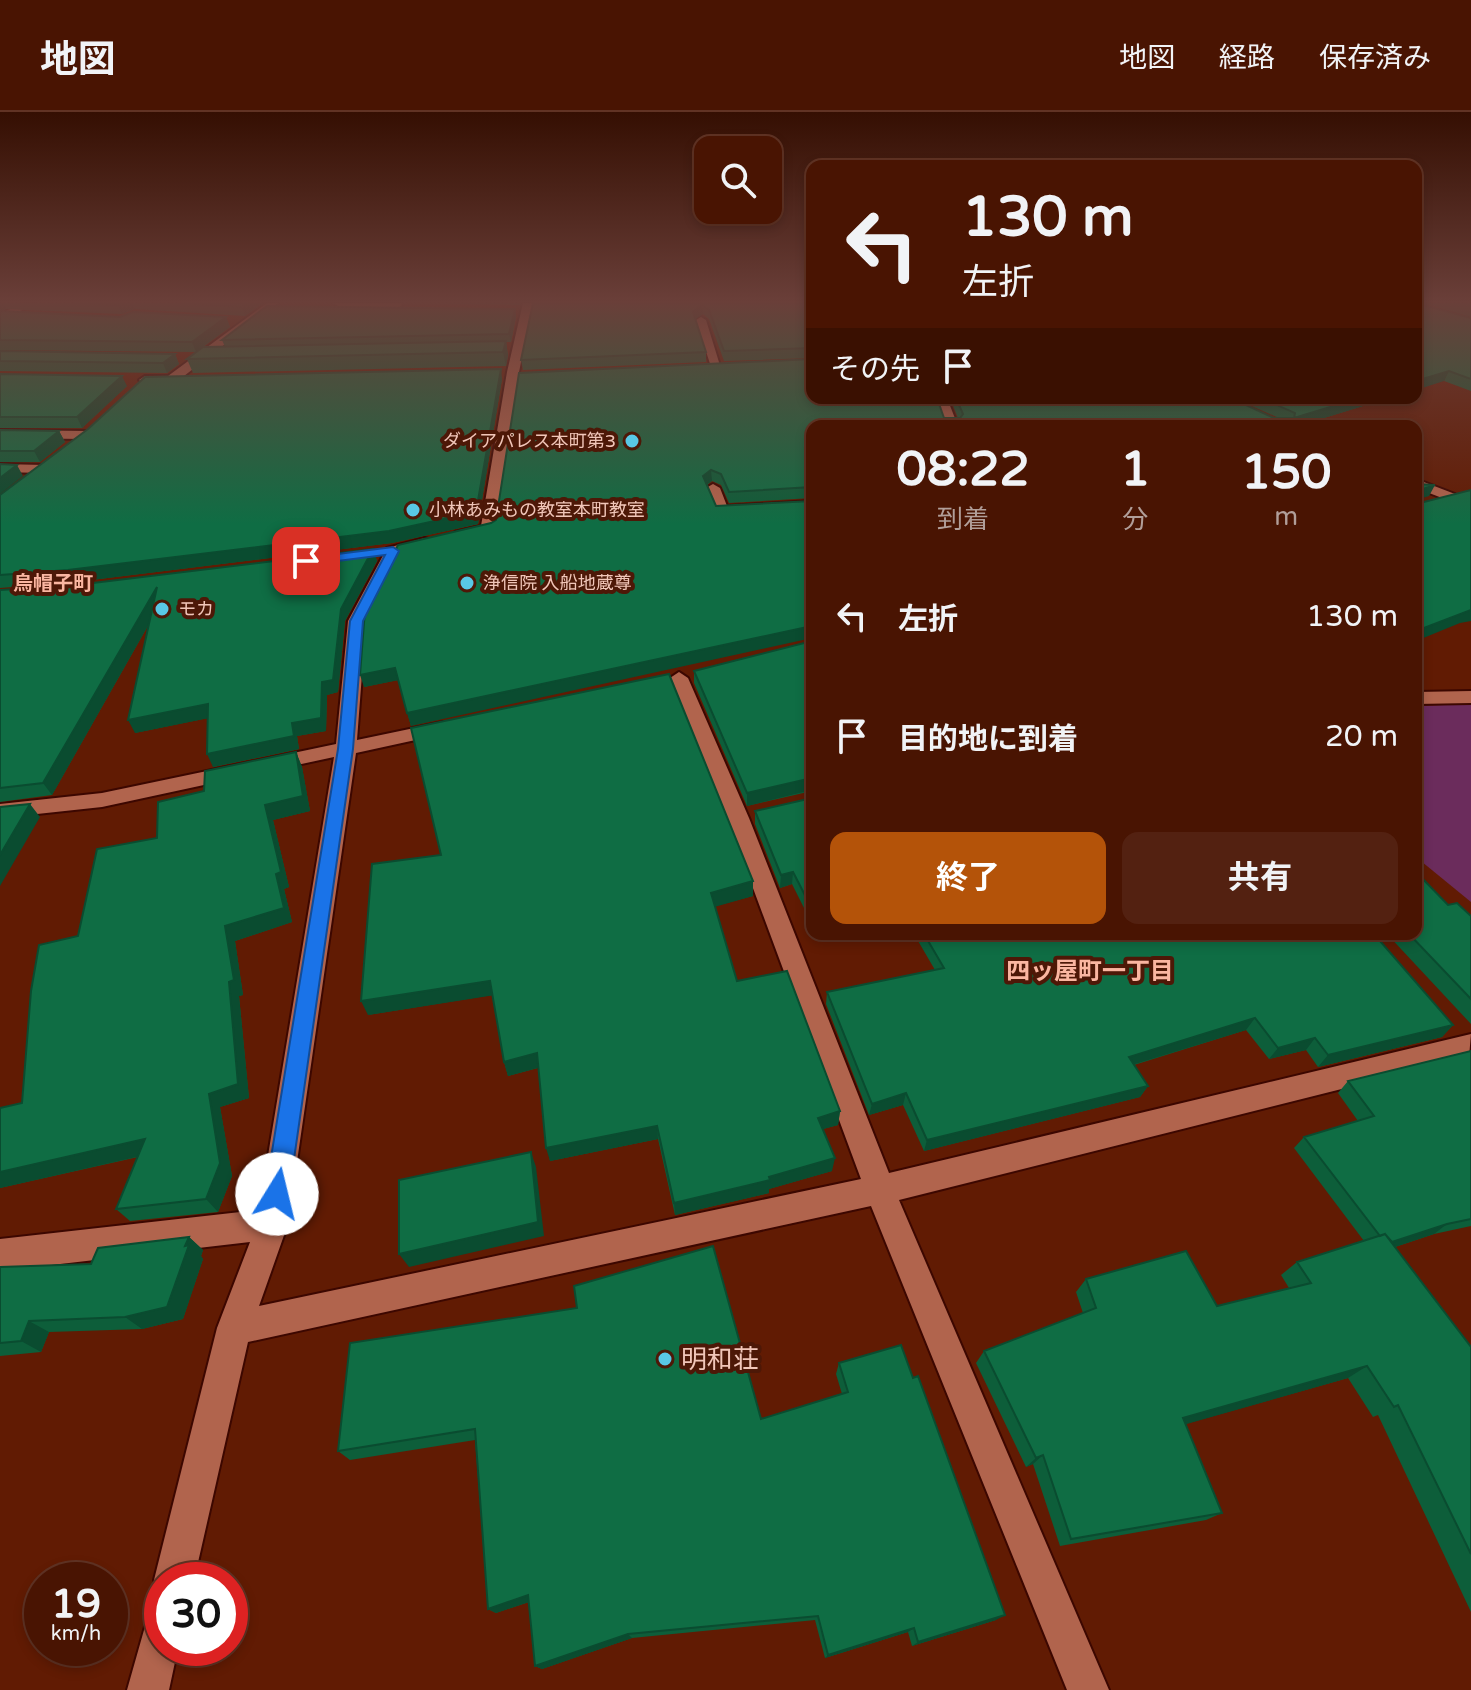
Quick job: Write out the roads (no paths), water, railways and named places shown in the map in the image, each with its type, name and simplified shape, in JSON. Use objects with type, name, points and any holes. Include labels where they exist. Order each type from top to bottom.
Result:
[{"type":"street","points":[[171,380],[175,377]]},
{"type":"street","points":[[178,1562],[234,1328],[272,1224],[346,749],[357,621],[386,552],[488,529],[512,377]]},
{"type":"street","points":[[138,382],[202,379]]},
{"type":"street","points":[[0,434],[91,430],[49,465],[0,468]]},
{"type":"street","points":[[1422,485],[1455,496],[1427,504]]},
{"type":"street","points":[[713,488],[721,511],[806,505]]},
{"type":"street","points":[[679,678],[746,816],[880,1190],[1088,1690]]},
{"type":"street","points":[[1422,698],[1471,697]]},
{"type":"street","points":[[0,811],[102,800],[467,723]]},
{"type":"street","points":[[234,1328],[880,1190],[1463,1038]]},
{"type":"street","points":[[0,1255],[272,1224]]},
{"type":"street","points":[[148,1690],[154,1666]]},
{"type":"place","name":"ダイアパレス本町第3","points":[[632,441]]},
{"type":"place","name":"小林あみもの教室本町教室","points":[[413,510]]},
{"type":"place","name":"浄信院 入船地蔵尊","points":[[467,583]]},
{"type":"place","name":"モカ","points":[[162,609]]},
{"type":"place","name":"明和荘","points":[[665,1359]]},
{"type":"district","name":"烏帽子町","points":[[53,584]]},
{"type":"district","name":"四ッ屋町一丁目","points":[[1090,971]]}]
